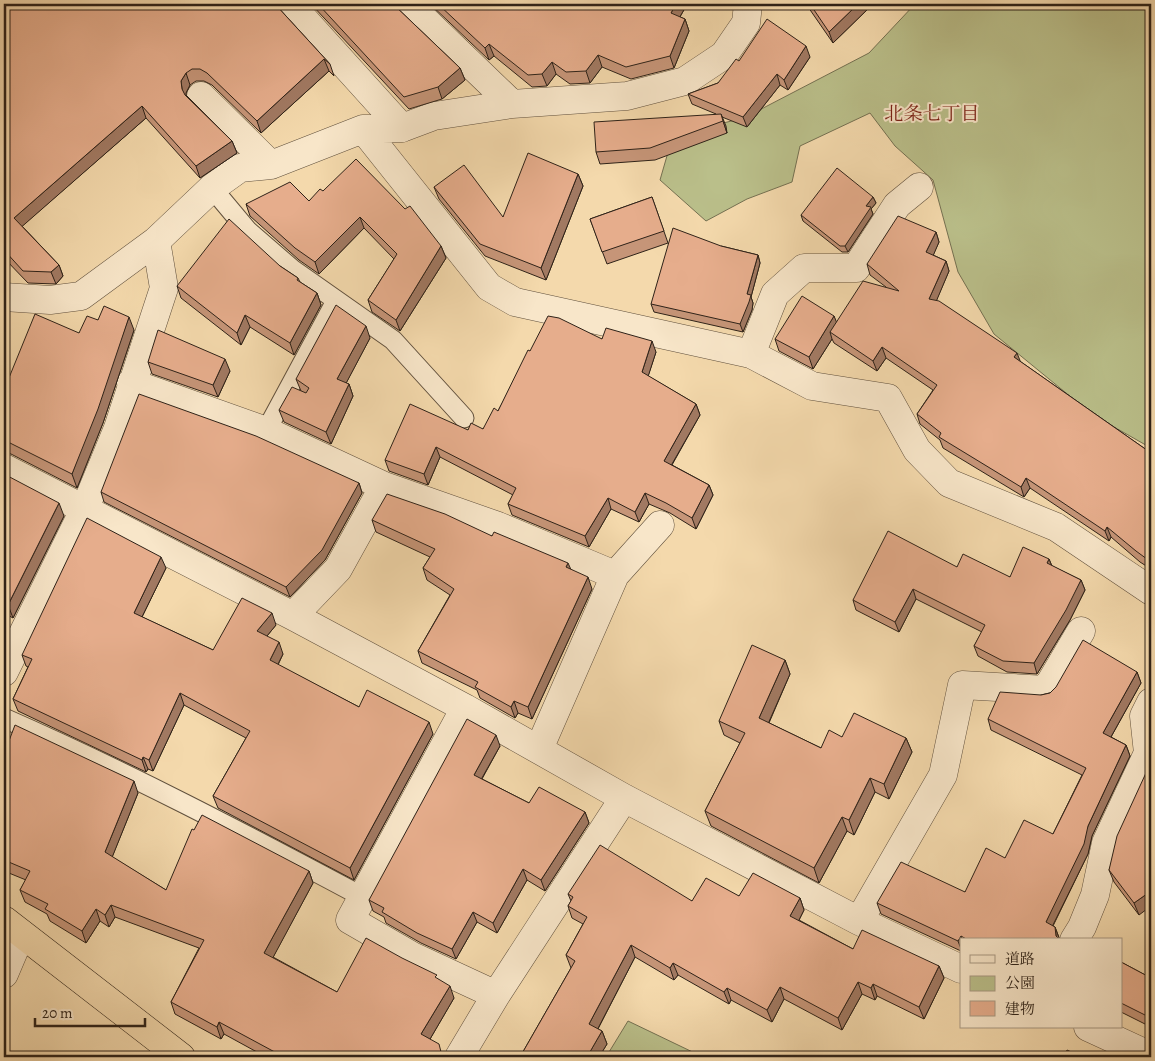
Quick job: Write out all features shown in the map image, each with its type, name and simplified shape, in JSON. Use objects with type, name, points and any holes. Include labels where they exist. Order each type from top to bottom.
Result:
[{"type":"highway","points":[[13,927],[180,1057]]},
{"type":"street","points":[[290,4],[402,128]]},
{"type":"street","points":[[408,4],[512,104]]},
{"type":"street","points":[[4,297],[50,300],[81,296],[156,240],[212,188],[240,168],[271,165],[363,129],[402,128],[434,116],[512,104],[627,96],[685,81],[724,55],[746,23],[748,4]]},
{"type":"street","points":[[200,96],[271,165]]},
{"type":"street","points":[[363,129],[489,288],[515,302],[751,354],[812,386],[888,398],[917,450],[949,483],[1056,527],[1151,591]]},
{"type":"street","points":[[751,354],[775,294],[804,268],[856,268],[897,205],[919,186]]},
{"type":"street","points":[[4,672],[13,626],[85,508],[118,428],[131,382],[164,288],[156,240]]},
{"type":"street","points":[[131,382],[266,431],[384,486],[498,526],[615,575]]},
{"type":"street","points":[[4,468],[293,616],[465,708],[624,798],[859,921],[960,969]]},
{"type":"street","points":[[293,616],[338,569],[384,486]]},
{"type":"street","points":[[539,749],[615,575],[660,525]]},
{"type":"street","points":[[859,921],[943,775],[962,685],[1046,690],[1081,631]]},
{"type":"street","points":[[1075,938],[1082,928],[1095,895],[1106,843],[1148,753],[1144,716],[1151,702]]},
{"type":"street","points":[[465,708],[350,920],[414,957],[496,995]]},
{"type":"street","points":[[459,1057],[496,995],[624,798]]},
{"type":"street","points":[[4,974],[13,927]]},
{"type":"street","points":[[1090,1028],[1151,1056]]},
{"type":"lane","points":[[212,188],[248,231],[292,268],[393,340],[464,418]]},
{"type":"lane","points":[[266,431],[336,301]]},
{"type":"lane","points":[[4,718],[86,754],[189,805],[363,897]]},
{"type":"green space","points":[[915,4],[1151,4],[1151,448],[1093,415],[994,334],[958,272],[933,180],[895,146],[870,113],[800,146],[792,182],[747,199],[706,221],[660,180],[673,135],[744,118],[869,53]]},
{"type":"green space","points":[[628,1021],[703,1057],[606,1057]]},
{"type":"building","points":[[4,4],[275,4],[330,64],[324,59],[257,121],[207,73],[200,69],[192,69],[186,73],[181,81],[185,95],[232,141],[196,166],[142,106],[14,218],[59,265],[51,272],[23,271],[4,250],[4,191],[7,188],[4,184]]},
{"type":"building","points":[[318,4],[393,4],[460,68],[438,87],[404,97]]},
{"type":"building","points":[[438,4],[676,4],[671,13],[685,19],[670,56],[626,67],[598,55],[586,71],[566,72],[552,62],[542,74],[528,75],[489,44],[485,48]]},
{"type":"building","points":[[810,4],[858,4],[829,32]]},
{"type":"building","points":[[767,19],[806,46],[784,80],[777,74],[743,117],[688,94],[718,83],[736,59],[739,61]]},
{"type":"building","points":[[721,114],[723,121],[650,148],[596,152],[594,122]]},
{"type":"building","points":[[528,153],[578,174],[541,268],[480,244],[434,187],[464,165],[503,217]]},
{"type":"building","points":[[356,159],[405,209],[410,206],[441,246],[396,320],[368,300],[397,254],[360,217],[315,262],[295,248],[246,204],[290,182],[309,201],[320,189],[323,191]]},
{"type":"building","points":[[837,168],[873,197],[866,206],[871,207],[845,246],[840,246],[801,215]]},
{"type":"building","points":[[652,197],[664,231],[602,252],[590,219]]},
{"type":"building","points":[[898,216],[936,232],[926,252],[946,261],[929,299],[939,301],[1017,353],[1014,357],[1151,453],[1151,562],[1107,527],[1105,531],[1026,478],[1021,487],[939,437],[941,433],[917,414],[937,385],[882,347],[873,361],[830,332],[863,281],[899,291],[867,264]]},
{"type":"building","points":[[229,219],[280,266],[317,293],[290,343],[245,315],[237,333],[177,286]]},
{"type":"building","points":[[673,228],[721,246],[758,255],[747,294],[751,295],[740,324],[651,304]]},
{"type":"building","points":[[802,296],[834,316],[809,357],[775,339]]},
{"type":"building","points":[[336,305],[366,326],[337,379],[349,384],[326,432],[279,410],[292,387],[306,393],[309,388],[296,379]]},
{"type":"building","points":[[104,306],[129,317],[98,409],[72,474],[4,440],[4,390],[35,314],[79,333],[87,316],[98,320]]},
{"type":"building","points":[[548,316],[559,318],[602,339],[606,328],[652,341],[642,372],[696,404],[664,461],[709,485],[692,518],[645,493],[635,512],[608,498],[585,536],[508,504],[516,488],[436,447],[424,474],[385,460],[410,404],[468,430],[471,423],[483,429],[494,408],[498,411],[528,350],[530,351]]},
{"type":"building","points":[[158,330],[225,359],[213,385],[148,362]]},
{"type":"building","points":[[139,394],[256,436],[359,483],[322,550],[286,587],[101,492]]},
{"type":"building","points":[[4,474],[59,503],[8,605],[4,603]]},
{"type":"building","points":[[387,494],[445,514],[492,536],[494,532],[568,563],[566,567],[588,577],[528,707],[514,701],[511,707],[475,687],[478,682],[418,651],[454,589],[423,568],[435,549],[372,520]]},
{"type":"building","points":[[87,518],[161,557],[134,613],[213,650],[242,598],[272,613],[257,631],[279,642],[270,660],[359,707],[367,690],[429,722],[350,868],[213,796],[250,731],[180,693],[149,760],[143,757],[142,760],[13,699],[32,659],[22,655]]},
{"type":"building","points":[[888,531],[957,567],[963,554],[1010,577],[1023,547],[1049,559],[1047,563],[1081,580],[1066,610],[1034,663],[1003,661],[974,646],[985,625],[913,589],[895,622],[853,600]]},
{"type":"building","points":[[1083,640],[1137,672],[1103,733],[1126,745],[1088,826],[1084,844],[1046,922],[1055,927],[1058,938],[964,938],[961,936],[958,941],[877,903],[901,862],[965,892],[986,848],[1005,858],[1024,820],[1053,834],[1086,768],[988,719],[1000,692],[1041,695],[1050,693],[1056,687]]},
{"type":"building","points":[[752,645],[785,660],[759,718],[821,748],[829,730],[842,737],[854,713],[906,738],[884,784],[870,778],[849,820],[842,817],[814,868],[705,811],[745,733],[719,721]]},
{"type":"building","points":[[467,719],[496,735],[474,775],[529,803],[539,787],[585,812],[541,880],[523,869],[493,923],[473,912],[452,949],[417,933],[382,912],[384,908],[369,900]]},
{"type":"building","points":[[15,725],[134,781],[105,852],[166,890],[192,829],[194,830],[202,815],[309,871],[264,953],[337,992],[366,938],[437,975],[435,977],[450,986],[421,1034],[439,1044],[441,1052],[446,1057],[284,1057],[219,1022],[217,1027],[171,1002],[204,940],[111,905],[105,915],[96,909],[82,931],[45,909],[48,904],[20,890],[30,871],[4,860],[4,754]]},
{"type":"building","points":[[1151,762],[1151,891],[1134,903],[1109,870],[1117,836]]},
{"type":"building","points":[[600,845],[692,901],[706,878],[739,896],[753,873],[800,898],[790,916],[853,949],[862,930],[939,966],[919,1007],[873,984],[871,988],[858,982],[838,1018],[780,987],[767,1010],[727,988],[724,992],[673,963],[670,968],[631,945],[589,1024],[602,1031],[587,1057],[520,1057],[575,961],[566,955],[587,917],[568,906],[573,897],[568,894]]},
{"type":"building","points":[[1122,963],[1151,978],[1151,1018],[1122,1004]]},
{"type":"building","points":[[1067,1050],[1082,1057],[1064,1057]]},
{"type":"district","name":"北条七丁目","points":[[932,114]]}]
